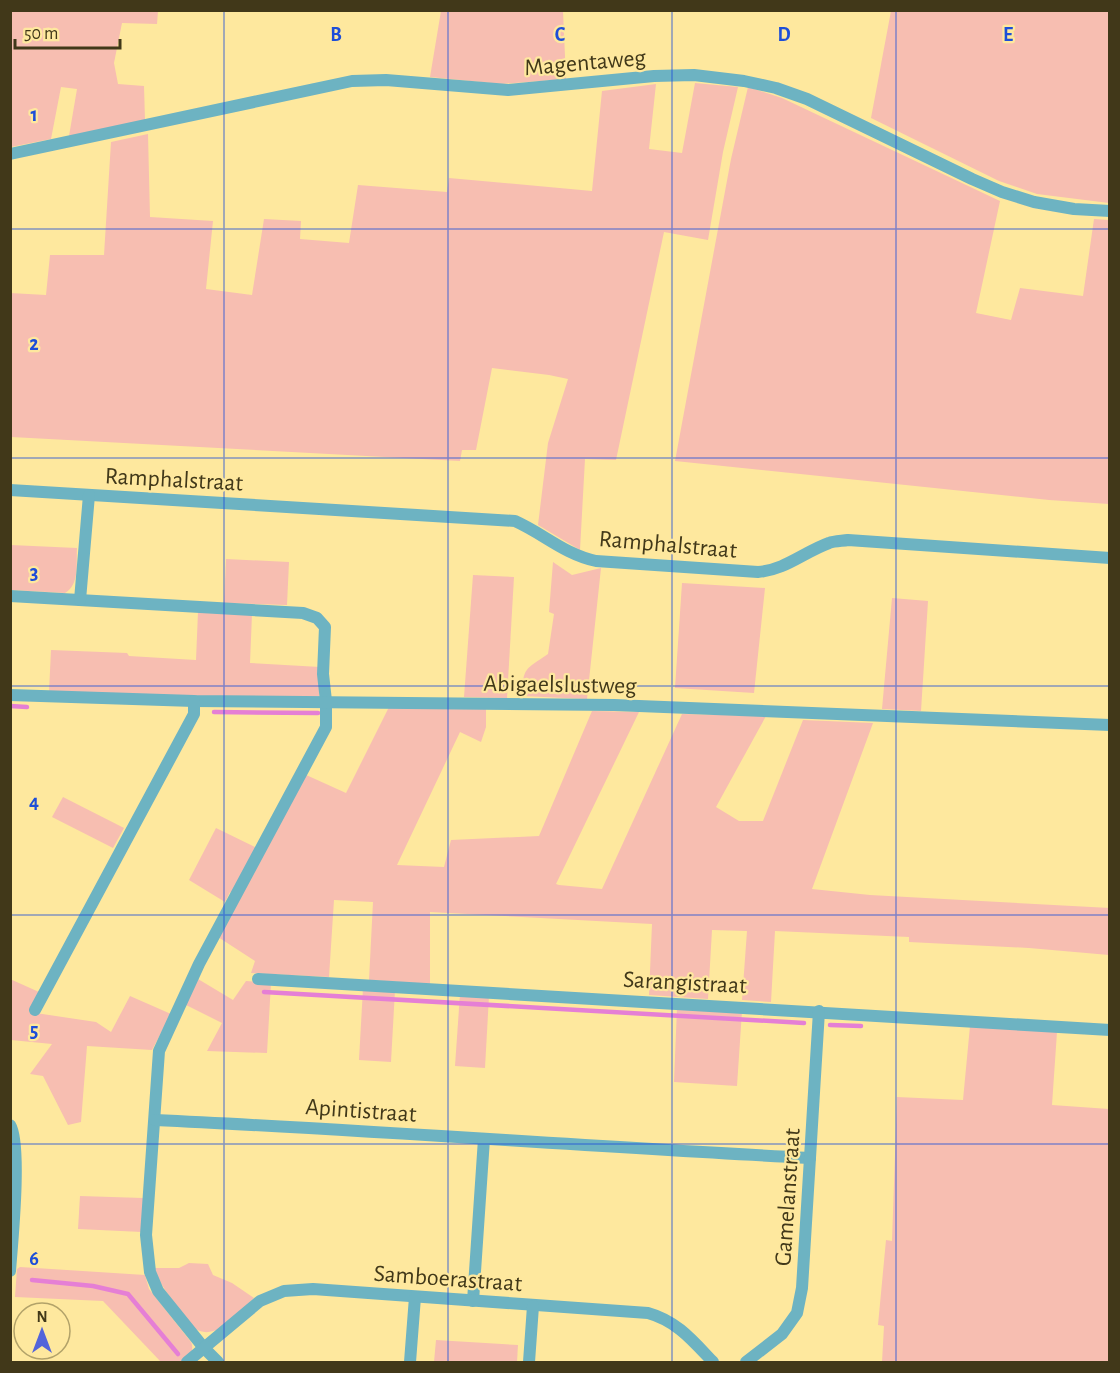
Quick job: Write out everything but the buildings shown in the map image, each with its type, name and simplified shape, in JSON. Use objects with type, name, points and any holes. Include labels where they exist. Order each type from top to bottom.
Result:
[{"type":"street","name":"Magentaweg","points":[[10,154],[352,81],[386,80],[508,90],[654,76],[694,75],[744,81],[776,88],[807,99],[972,179],[1034,202],[1074,209],[1110,211]]},
{"type":"street","name":"Ramphalstraat","points":[[10,490],[515,521],[572,554],[596,561],[758,572],[782,567],[830,543],[848,540],[1110,558]]},
{"type":"street","points":[[80,600],[88,495]]},
{"type":"street","points":[[10,596],[303,613],[317,618],[325,627],[323,674],[327,701],[326,727],[199,964],[159,1051],[146,1235],[150,1272],[158,1291],[218,1362]]},
{"type":"street","name":"Abigaelslustweg","points":[[10,695],[194,701],[614,705],[1110,725]]},
{"type":"street","points":[[35,1010],[194,714],[194,701]]},
{"type":"street","name":"Sarangistraat","points":[[258,979],[1110,1030]]},
{"type":"street","name":"Gamelanstraat","points":[[746,1362],[782,1334],[797,1313],[802,1288],[819,1011]]},
{"type":"street","name":"Apintistraat","points":[[155,1120],[484,1138],[641,1150],[810,1158]]},
{"type":"street","points":[[10,1125],[13,1130],[16,1152],[10,1271]]},
{"type":"street","points":[[472,1301],[484,1138]]},
{"type":"street","name":"Samboerastraat","points":[[187,1362],[260,1301],[284,1291],[313,1289],[648,1314],[664,1318],[682,1329],[712,1362]]},
{"type":"street","points":[[410,1362],[415,1297]]},
{"type":"street","points":[[529,1362],[533,1306]]},
{"type":"shaded area","points":[[11,11],[158,11],[157,24],[122,23],[114,63],[118,84],[144,86],[145,120],[69,136],[77,89],[61,87],[51,139],[11,147]]},
{"type":"shaded area","points":[[441,11],[563,11],[566,79],[501,84],[430,77]]},
{"type":"shaded area","points":[[891,11],[1109,11],[1109,203],[1037,194],[999,181],[871,118]]},
{"type":"shaded area","points":[[695,83],[738,87],[723,152],[708,240],[664,232],[616,460],[585,459],[580,550],[538,525],[548,443],[568,379],[549,375],[492,368],[476,450],[462,450],[460,461],[11,437],[10,293],[46,295],[50,255],[104,255],[111,142],[148,134],[150,217],[213,221],[206,289],[252,295],[264,219],[301,221],[300,239],[349,243],[358,185],[447,192],[449,178],[592,191],[602,91],[656,84],[649,149],[682,153]]},
{"type":"shaded area","points":[[748,87],[782,98],[1000,201],[976,313],[1011,320],[1020,288],[1083,296],[1094,219],[1109,220],[1109,504],[1049,500],[675,461],[731,159]]},
{"type":"shaded area","points":[[11,545],[77,548],[75,579],[70,589],[65,593],[11,590]]},
{"type":"shaded area","points":[[226,559],[289,562],[287,605],[224,603]]},
{"type":"shaded area","points":[[553,562],[572,575],[601,568],[587,699],[522,696],[523,679],[527,670],[548,654],[554,614],[549,612]]},
{"type":"shaded area","points":[[473,575],[514,577],[507,698],[464,697]]},
{"type":"shaded area","points":[[682,583],[765,588],[754,693],[675,688]]},
{"type":"shaded area","points":[[892,598],[928,601],[921,711],[882,709]]},
{"type":"shaded area","points":[[198,612],[252,614],[250,663],[320,667],[319,698],[49,692],[51,650],[127,653],[129,656],[196,660]]},
{"type":"shaded area","points":[[389,707],[486,709],[486,727],[481,742],[460,732],[397,865],[444,867],[451,840],[539,836],[592,711],[639,712],[556,884],[602,889],[682,714],[766,716],[716,807],[739,821],[763,821],[803,720],[873,723],[812,889],[870,895],[1110,908],[1109,955],[909,942],[909,937],[775,931],[771,1002],[742,1000],[747,931],[712,930],[708,999],[649,995],[652,924],[430,912],[430,984],[369,980],[373,902],[334,900],[329,977],[251,973],[255,961],[218,937],[304,774],[346,793]]},
{"type":"shaded area","points":[[63,797],[124,828],[113,848],[52,817]]},
{"type":"shaded area","points":[[216,828],[257,848],[225,902],[189,880]]},
{"type":"shaded area","points":[[10,979],[39,992],[29,1012],[96,1022],[111,1032],[130,996],[171,1014],[152,1050],[87,1046],[81,1122],[68,1125],[43,1076],[30,1074],[52,1044],[11,1040]]},
{"type":"shaded area","points":[[198,979],[233,1000],[246,981],[271,983],[267,1053],[207,1051],[222,1023],[186,1005]]},
{"type":"shaded area","points":[[363,988],[395,990],[391,1062],[359,1060]]},
{"type":"shaded area","points":[[460,994],[489,996],[485,1068],[455,1066]]},
{"type":"shaded area","points":[[677,1008],[742,1011],[737,1086],[674,1082]]},
{"type":"shaded area","points":[[970,1026],[1057,1032],[1052,1105],[1109,1109],[1109,1362],[882,1362],[884,1326],[878,1325],[886,1240],[892,1241],[897,1097],[963,1100]]},
{"type":"shaded area","points":[[80,1196],[143,1198],[142,1232],[78,1229]]},
{"type":"shaded area","points":[[189,1263],[208,1264],[213,1275],[232,1283],[254,1298],[234,1318],[218,1329],[210,1332],[193,1327],[165,1289],[155,1268],[179,1268]]},
{"type":"shaded area","points":[[20,1267],[145,1275],[149,1289],[191,1342],[192,1351],[181,1362],[161,1362],[103,1301],[15,1297],[17,1269]]},
{"type":"shaded area","points":[[436,1340],[518,1345],[517,1362],[434,1362]]},
{"type":"waterway","points":[[10,706],[27,707]]},
{"type":"waterway","points":[[214,712],[318,713]]},
{"type":"waterway","points":[[264,992],[804,1023]]},
{"type":"waterway","points":[[830,1025],[861,1026]]},
{"type":"waterway","points":[[32,1280],[93,1286],[128,1294],[178,1354]]}]
